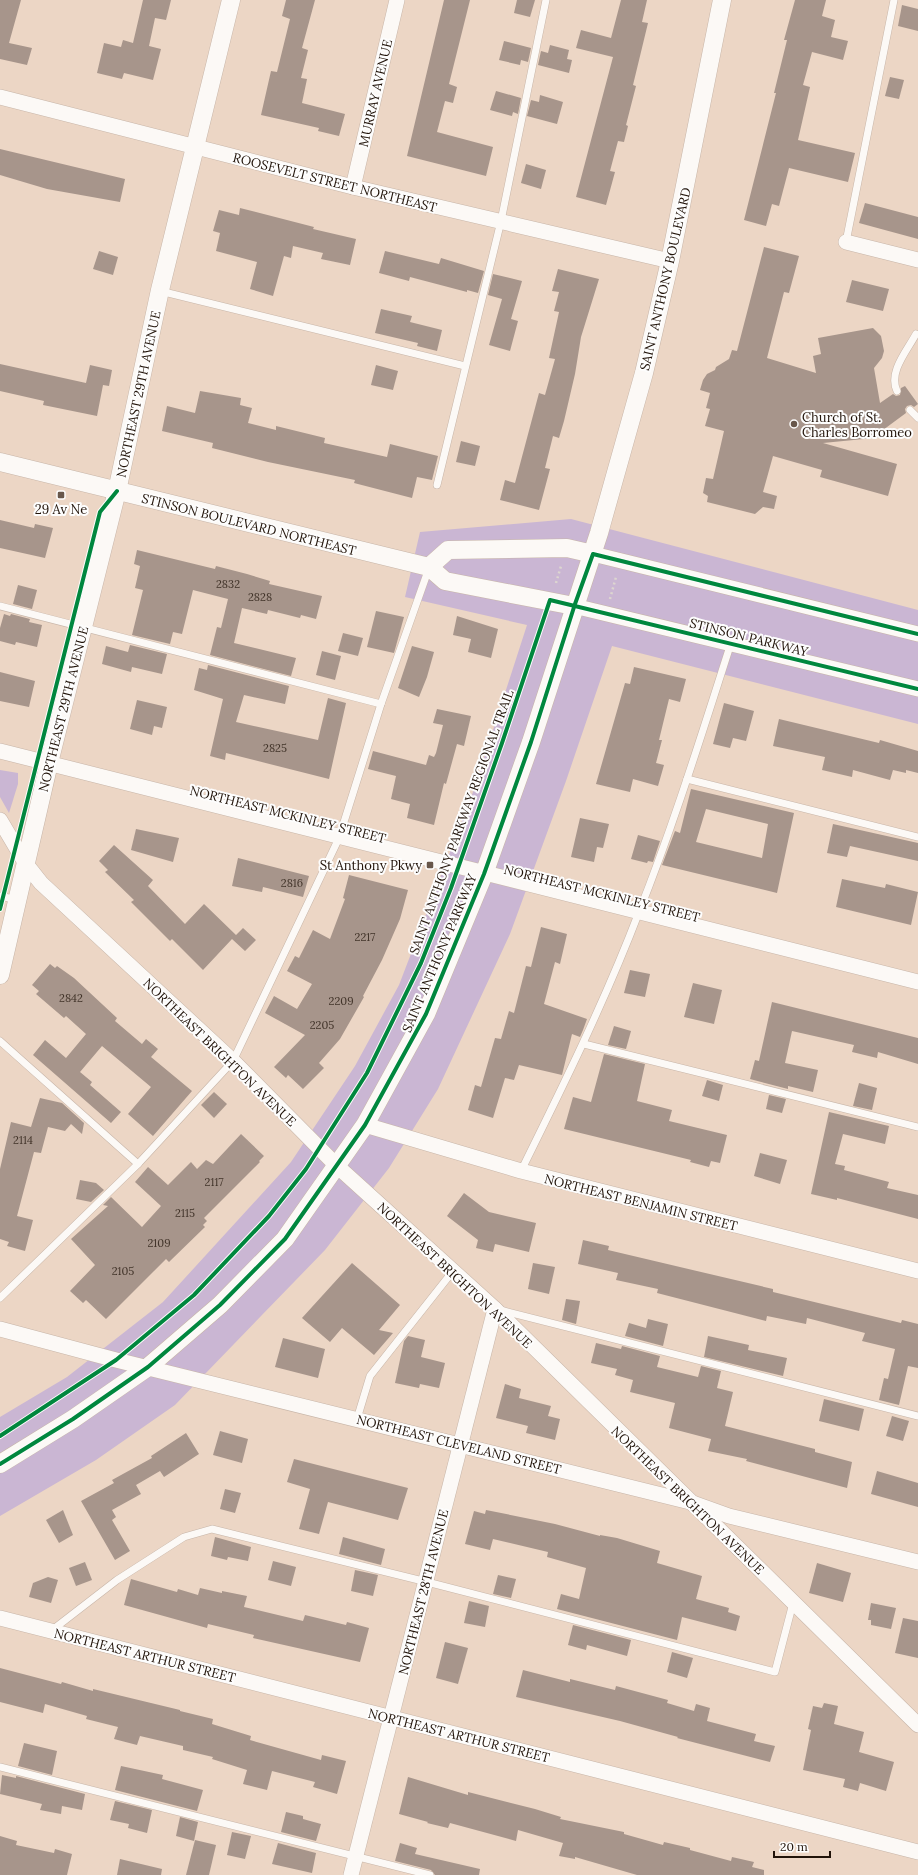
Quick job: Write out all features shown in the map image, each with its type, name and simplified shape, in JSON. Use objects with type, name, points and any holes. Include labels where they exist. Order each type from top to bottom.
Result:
[{"type":"street","name":"NORTHEAST 29TH AVENUE","points":[[0,975],[49,763],[117,491],[160,290],[231,0]]},
{"type":"street","name":"MURRAY AVENUE","points":[[353,187],[397,0]]},
{"type":"street","name":"SAINT ANTHONY BOULEVARD","points":[[593,554],[644,373],[670,261],[722,0]]},
{"type":"street","name":"ROOSEVELT STREET NORTHEAST","points":[[0,98],[353,187],[670,261]]},
{"type":"street","points":[[846,242],[918,260]]},
{"type":"street","name":"STINSON BOULEVARD NORTHEAST","points":[[0,462],[429,567],[445,581],[574,606]]},
{"type":"street","points":[[429,567],[448,550],[567,548],[918,634]]},
{"type":"street","name":"SAINT ANTHONY PARKWAY","points":[[0,1464],[73,1419],[148,1367],[220,1305],[285,1239],[365,1125],[426,1014],[484,874],[531,742],[574,606],[593,554]]},
{"type":"street","name":"STINSON PARKWAY","points":[[574,606],[732,642],[918,689]]},
{"type":"street","name":"NORTHEAST MCKINLEY STREET","points":[[0,751],[339,838],[918,982]]},
{"type":"street","name":"NORTHEAST BRIGHTON AVENUE","points":[[0,820],[26,864],[41,883],[233,1061],[337,1166],[495,1309],[690,1502],[918,1724]]},
{"type":"street","name":"NORTHEAST BENJAMIN STREET","points":[[365,1125],[521,1172],[918,1271]]},
{"type":"street","name":"NORTHEAST 28TH AVENUE","points":[[351,1875],[495,1309]]},
{"type":"street","name":"NORTHEAST CLEVELAND STREET","points":[[0,1329],[116,1360],[690,1502],[729,1516],[918,1562]]},
{"type":"street","name":"NORTHEAST ARTHUR STREET","points":[[0,1618],[918,1852]]},
{"type":"lane","points":[[438,485],[465,366],[501,221],[546,0]]},
{"type":"lane","points":[[846,242],[894,0]]},
{"type":"lane","points":[[160,290],[465,366]]},
{"type":"lane","points":[[897,391],[893,384],[894,373],[916,334]]},
{"type":"lane","points":[[910,410],[918,418]]},
{"type":"lane","points":[[0,1298],[138,1164],[233,1061],[339,838],[381,704],[429,567]]},
{"type":"lane","points":[[0,606],[84,626],[381,704]]},
{"type":"lane","points":[[521,1172],[584,1044],[639,912],[687,778],[732,642]]},
{"type":"lane","points":[[687,778],[918,837]]},
{"type":"lane","points":[[0,896],[18,900]]},
{"type":"lane","points":[[0,1041],[138,1164]]},
{"type":"lane","points":[[584,1044],[918,1127]]},
{"type":"lane","points":[[357,1419],[370,1376],[453,1271]]},
{"type":"lane","points":[[495,1309],[918,1416]]},
{"type":"lane","points":[[51,1631],[117,1580],[184,1537],[212,1529],[426,1582],[775,1672],[794,1602]]},
{"type":"lane","points":[[0,1766],[430,1875]]},
{"type":"path","points":[[556,583],[562,563]]},
{"type":"path","points":[[608,606],[618,571]]},
{"type":"shaded area","points":[[571,519],[918,610],[918,724],[612,646],[566,781],[510,934],[438,1089],[389,1168],[325,1250],[175,1405],[96,1460],[0,1516],[0,1417],[67,1377],[163,1302],[291,1162],[355,1066],[399,985],[473,792],[527,625],[405,597],[420,532]]},
{"type":"shaded area","points":[[0,770],[18,773],[18,784],[9,813],[0,797]]},
{"type":"building","points":[[0,0],[21,0],[9,43],[32,48],[27,65],[0,59]]},
{"type":"building","points":[[143,0],[171,0],[166,20],[155,18],[149,46],[161,49],[153,80],[124,73],[122,79],[97,73],[104,43],[121,47],[123,40],[133,43]]},
{"type":"building","points":[[286,0],[315,0],[302,48],[308,50],[301,78],[307,79],[302,103],[345,114],[339,136],[318,131],[319,128],[261,115],[271,71],[277,72],[290,19],[282,16]]},
{"type":"building","points":[[444,0],[470,0],[449,84],[457,87],[453,103],[445,101],[437,132],[493,147],[486,176],[407,156]]},
{"type":"building","points":[[517,0],[535,0],[530,17],[514,13]]},
{"type":"building","points":[[621,0],[647,0],[642,22],[648,23],[633,85],[636,86],[626,125],[628,126],[624,142],[618,141],[610,171],[615,172],[606,205],[576,197],[613,57],[576,48],[581,30],[611,38]]},
{"type":"building","points":[[795,0],[826,0],[822,16],[835,20],[831,37],[848,41],[843,60],[812,52],[803,85],[810,87],[798,140],[855,153],[848,182],[789,168],[779,206],[772,204],[766,226],[744,220],[776,93],[774,93],[787,40],[784,40]]},
{"type":"building","points":[[902,5],[918,9],[918,31],[898,26]]},
{"type":"building","points":[[504,41],[531,48],[528,62],[521,60],[520,65],[499,60]]},
{"type":"building","points":[[550,45],[569,50],[567,59],[572,60],[569,73],[538,65],[541,51],[548,53]]},
{"type":"building","points":[[890,77],[904,80],[899,99],[885,96]]},
{"type":"building","points":[[496,91],[521,98],[518,114],[513,112],[512,116],[490,110]]},
{"type":"building","points":[[540,95],[563,102],[557,124],[527,116],[531,100],[539,102]]},
{"type":"building","points":[[0,149],[125,179],[120,202],[47,189],[0,175]]},
{"type":"building","points":[[526,164],[546,170],[541,189],[521,183]]},
{"type":"building","points":[[865,203],[918,217],[918,239],[859,223]]},
{"type":"building","points":[[240,208],[314,227],[313,229],[356,239],[350,265],[321,259],[323,253],[293,246],[291,258],[284,256],[273,296],[250,289],[257,262],[216,251],[220,233],[213,231],[219,210],[239,215]]},
{"type":"building","name":"Church of St. Charles Borromeo","points":[[764,247],[799,256],[789,293],[784,292],[767,358],[816,373],[813,356],[821,354],[818,338],[873,328],[881,336],[884,351],[882,358],[874,368],[880,403],[893,394],[896,396],[900,395],[901,388],[905,386],[918,404],[914,407],[911,405],[907,406],[905,409],[906,413],[883,430],[884,437],[823,443],[897,464],[888,496],[820,477],[822,470],[773,456],[763,492],[777,496],[774,509],[763,507],[755,514],[707,502],[708,496],[703,493],[706,478],[713,479],[724,431],[705,426],[710,409],[706,408],[710,393],[700,390],[703,380],[707,374],[715,370],[716,367],[729,359],[732,350],[737,351]]},
{"type":"building","points":[[99,251],[118,257],[113,275],[93,269]]},
{"type":"building","points":[[385,251],[439,264],[441,258],[484,271],[478,293],[467,290],[467,292],[410,277],[409,281],[379,273]]},
{"type":"building","points":[[558,269],[599,279],[581,337],[575,374],[564,421],[559,438],[553,436],[545,468],[550,469],[539,510],[500,500],[505,480],[515,483],[539,393],[545,395],[555,359],[549,358],[559,312],[554,311],[559,292],[552,291]]},
{"type":"building","points":[[493,274],[522,281],[511,319],[518,321],[510,351],[489,345],[502,299],[488,295]]},
{"type":"building","points":[[852,280],[889,289],[883,311],[846,302]]},
{"type":"building","points":[[381,309],[412,316],[410,322],[442,330],[437,351],[417,346],[418,343],[375,333]]},
{"type":"building","points":[[0,364],[86,383],[90,365],[112,370],[109,386],[103,385],[97,416],[43,405],[44,401],[0,391]]},
{"type":"building","points":[[376,365],[398,371],[393,390],[371,385]]},
{"type":"building","points":[[200,391],[241,398],[240,405],[252,408],[248,423],[276,430],[276,426],[325,438],[324,443],[387,457],[390,444],[438,456],[432,480],[417,477],[412,498],[354,483],[355,480],[268,462],[212,448],[213,443],[162,431],[167,406],[195,413]]},
{"type":"building","points":[[461,441],[480,446],[475,466],[456,462]]},
{"type":"building","points":[[0,520],[34,528],[35,524],[53,528],[45,558],[0,548]]},
{"type":"building","points":[[137,550],[215,569],[216,566],[270,581],[269,584],[322,596],[316,619],[301,615],[300,618],[268,610],[267,614],[242,608],[234,643],[296,658],[291,676],[210,655],[217,627],[221,628],[228,599],[193,590],[182,634],[173,632],[170,644],[132,635],[143,590],[135,588],[140,566],[134,564]]},
{"type":"building","points":[[18,585],[37,590],[32,609],[13,604]]},
{"type":"building","points":[[376,611],[404,617],[394,653],[367,647]]},
{"type":"building","points":[[4,614],[10,616],[11,614],[30,619],[29,622],[42,625],[37,647],[16,642],[15,645],[0,641],[0,628]]},
{"type":"building","points":[[457,616],[498,629],[491,658],[468,652],[471,639],[453,635]]},
{"type":"building","points":[[343,633],[363,638],[358,656],[338,651]]},
{"type":"building","points":[[130,645],[167,654],[162,674],[132,667],[131,672],[102,664],[106,646],[128,652]]},
{"type":"building","points":[[412,646],[434,652],[427,677],[419,697],[398,688]]},
{"type":"building","points":[[322,651],[341,656],[335,680],[316,675]]},
{"type":"building","points":[[208,665],[289,686],[285,704],[244,695],[236,722],[318,740],[328,698],[346,703],[329,779],[226,753],[225,760],[210,756],[223,699],[194,690],[199,668],[207,670]]},
{"type":"building","points":[[634,667],[686,679],[680,702],[669,699],[659,740],[662,740],[656,763],[664,765],[658,786],[633,779],[630,792],[596,784],[625,683],[630,684]]},
{"type":"building","points":[[0,672],[35,681],[29,707],[0,701]]},
{"type":"building","points":[[137,700],[167,707],[162,728],[154,726],[152,735],[130,729]]},
{"type":"building","points":[[724,703],[754,711],[746,741],[733,738],[730,748],[713,744]]},
{"type":"building","points":[[437,709],[471,716],[464,746],[457,744],[446,784],[444,783],[434,825],[407,818],[410,804],[391,799],[396,776],[368,769],[373,751],[426,765],[429,755],[434,757],[436,753],[443,725],[433,723]]},
{"type":"building","points":[[779,719],[879,743],[880,740],[918,751],[918,773],[906,770],[906,773],[893,770],[890,780],[853,770],[852,777],[822,770],[825,757],[773,746]]},
{"type":"building","points":[[691,789],[794,813],[777,893],[662,865],[675,831],[680,833]],"holes":[[[706,809],[768,824],[762,858],[696,842]]]},
{"type":"building","points":[[580,818],[609,824],[603,848],[597,847],[594,862],[571,857]]},
{"type":"building","points":[[833,824],[918,843],[918,861],[850,846],[847,857],[827,853]]},
{"type":"building","points":[[136,829],[179,838],[173,862],[131,850]]},
{"type":"building","points":[[638,835],[660,841],[653,862],[648,861],[647,863],[631,859]]},
{"type":"building","points":[[114,845],[153,880],[148,886],[185,924],[204,904],[236,935],[243,928],[256,940],[245,951],[232,939],[203,970],[172,939],[170,941],[131,902],[134,900],[105,872],[108,870],[99,861]]},
{"type":"building","points":[[238,858],[309,876],[303,897],[263,887],[262,892],[232,886]]},
{"type":"building","points":[[349,875],[408,890],[400,919],[382,960],[363,996],[364,997],[340,1039],[319,1063],[324,1068],[303,1089],[288,1075],[286,1078],[274,1067],[305,1035],[265,1013],[274,996],[297,1009],[312,984],[287,971],[295,956],[299,958],[313,930],[330,939],[345,899],[343,898]]},
{"type":"building","points":[[842,879],[885,888],[886,884],[918,892],[911,925],[836,907]]},
{"type":"building","points":[[541,927],[567,934],[560,964],[555,962],[544,1004],[587,1019],[583,1030],[580,1037],[572,1034],[562,1075],[519,1065],[514,1080],[505,1078],[493,1118],[468,1110],[475,1085],[481,1087],[495,1038],[501,1039],[509,1011],[514,1013],[526,966],[531,967]]},
{"type":"building","points":[[50,964],[55,968],[57,966],[74,978],[117,1018],[115,1021],[142,1044],[146,1039],[158,1049],[151,1057],[192,1091],[153,1136],[128,1114],[151,1087],[102,1046],[80,1072],[92,1082],[90,1085],[121,1112],[111,1123],[33,1055],[45,1040],[66,1058],[86,1034],[66,1016],[64,1018],[36,994],[39,991],[32,985]]},
{"type":"building","points":[[630,970],[650,974],[645,997],[624,993]]},
{"type":"building","points":[[693,983],[722,990],[714,1024],[684,1017]]},
{"type":"building","points":[[772,1002],[918,1038],[918,1064],[878,1052],[877,1058],[852,1052],[854,1045],[792,1031],[785,1063],[818,1070],[813,1092],[788,1086],[788,1089],[750,1079],[755,1060],[759,1061]]},
{"type":"building","points":[[614,1026],[631,1031],[626,1049],[608,1045]]},
{"type":"building","points":[[604,1054],[645,1064],[637,1101],[672,1110],[669,1121],[727,1135],[720,1163],[711,1161],[709,1167],[690,1162],[691,1160],[564,1129],[573,1097],[591,1102]]},
{"type":"building","points":[[707,1080],[723,1085],[719,1101],[702,1096]]},
{"type":"building","points":[[859,1083],[877,1088],[872,1110],[853,1106]]},
{"type":"building","points":[[214,1092],[227,1104],[214,1118],[201,1105]]},
{"type":"building","points":[[769,1095],[786,1099],[782,1113],[766,1109]]},
{"type":"building","points":[[40,1098],[62,1103],[84,1123],[82,1134],[71,1124],[65,1131],[48,1127],[41,1153],[34,1152],[17,1216],[33,1220],[25,1251],[7,1246],[9,1242],[0,1239],[0,1169],[11,1122],[31,1127]]},
{"type":"building","points":[[829,1112],[889,1126],[885,1144],[843,1134],[835,1164],[845,1166],[844,1170],[889,1182],[887,1188],[918,1195],[918,1219],[837,1198],[837,1200],[811,1194]]},
{"type":"building","points":[[241,1134],[264,1156],[259,1161],[260,1162],[204,1218],[207,1221],[203,1225],[205,1227],[169,1262],[166,1259],[106,1319],[86,1300],[83,1303],[70,1291],[95,1265],[71,1239],[108,1206],[103,1205],[111,1197],[142,1227],[161,1206],[135,1182],[148,1167],[168,1185],[191,1162],[197,1169],[206,1160],[213,1164]]},
{"type":"building","points":[[760,1153],[787,1160],[780,1184],[754,1176]]},
{"type":"building","points":[[80,1180],[96,1183],[104,1190],[91,1202],[76,1199]]},
{"type":"building","points":[[464,1193],[489,1212],[536,1223],[529,1252],[495,1244],[493,1252],[476,1248],[478,1240],[447,1216]]},
{"type":"building","points":[[583,1240],[609,1246],[608,1250],[773,1289],[773,1292],[901,1323],[902,1320],[918,1324],[918,1368],[908,1366],[899,1405],[879,1400],[884,1378],[888,1379],[895,1349],[862,1341],[865,1333],[807,1318],[806,1324],[767,1316],[766,1321],[657,1293],[658,1289],[616,1280],[618,1273],[578,1264]]},
{"type":"building","points":[[352,1263],[400,1305],[379,1330],[393,1333],[374,1355],[342,1328],[330,1342],[302,1318]]},
{"type":"building","points":[[533,1263],[555,1267],[549,1294],[528,1289]]},
{"type":"building","points":[[566,1299],[580,1301],[576,1324],[562,1320]]},
{"type":"building","points":[[648,1319],[668,1324],[663,1346],[625,1336],[629,1323],[646,1328]]},
{"type":"building","points":[[408,1336],[425,1340],[421,1357],[445,1363],[439,1388],[420,1384],[419,1388],[395,1383],[404,1341]]},
{"type":"building","points":[[708,1336],[749,1345],[748,1350],[787,1358],[783,1376],[704,1357]]},
{"type":"building","points":[[283,1338],[325,1349],[318,1378],[275,1367]]},
{"type":"building","points":[[596,1343],[621,1349],[622,1346],[660,1356],[657,1367],[698,1377],[701,1366],[721,1371],[717,1388],[733,1392],[725,1426],[815,1449],[815,1452],[852,1462],[847,1488],[746,1461],[747,1459],[708,1451],[711,1439],[669,1428],[675,1403],[630,1392],[633,1380],[615,1375],[617,1369],[591,1363]]},
{"type":"building","points":[[505,1384],[521,1389],[519,1398],[551,1406],[548,1416],[560,1419],[555,1440],[526,1433],[528,1426],[496,1418]]},
{"type":"building","points":[[824,1399],[864,1409],[859,1431],[819,1421]]},
{"type":"building","points":[[892,1416],[909,1421],[903,1441],[886,1436]]},
{"type":"building","points":[[220,1431],[248,1439],[242,1463],[213,1455]]},
{"type":"building","points":[[186,1433],[199,1454],[164,1477],[160,1471],[136,1485],[141,1494],[112,1510],[116,1517],[112,1520],[130,1551],[115,1560],[81,1501],[114,1483],[112,1480],[152,1458],[151,1456]]},
{"type":"building","points":[[294,1459],[408,1488],[398,1520],[328,1502],[319,1534],[299,1529],[310,1489],[287,1482]]},
{"type":"building","points":[[877,1471],[918,1483],[918,1507],[871,1494]]},
{"type":"building","points":[[225,1489],[241,1493],[235,1513],[220,1509]]},
{"type":"building","points":[[63,1510],[73,1535],[59,1543],[46,1520]]},
{"type":"building","points":[[486,1510],[555,1524],[600,1536],[617,1538],[660,1551],[657,1563],[702,1576],[696,1599],[729,1608],[728,1612],[740,1616],[736,1631],[682,1617],[677,1640],[557,1609],[561,1594],[579,1599],[586,1568],[547,1557],[548,1552],[493,1539],[490,1550],[465,1544],[474,1511],[485,1514]]},
{"type":"building","points":[[215,1537],[251,1547],[248,1561],[228,1557],[227,1560],[211,1556]]},
{"type":"building","points":[[343,1537],[385,1549],[381,1565],[339,1554]]},
{"type":"building","points":[[273,1561],[296,1567],[291,1586],[268,1580]]},
{"type":"building","points":[[85,1562],[92,1580],[76,1586],[69,1568]]},
{"type":"building","points":[[817,1563],[851,1573],[843,1602],[809,1593]]},
{"type":"building","points":[[355,1570],[378,1575],[373,1596],[351,1591]]},
{"type":"building","points":[[498,1575],[516,1579],[511,1598],[493,1594]]},
{"type":"building","points":[[48,1577],[58,1580],[51,1603],[29,1597],[33,1583]]},
{"type":"building","points":[[131,1579],[177,1592],[178,1589],[198,1595],[200,1588],[222,1593],[222,1591],[247,1596],[244,1607],[303,1621],[305,1615],[346,1625],[347,1622],[369,1628],[360,1662],[253,1638],[254,1635],[208,1624],[207,1628],[124,1605]]},
{"type":"building","points":[[469,1601],[489,1606],[485,1627],[464,1623]]},
{"type":"building","points":[[871,1603],[896,1608],[891,1629],[871,1625],[871,1620],[868,1620]]},
{"type":"building","points":[[903,1618],[918,1621],[918,1658],[895,1653]]},
{"type":"building","points":[[573,1625],[631,1640],[627,1656],[587,1645],[586,1650],[568,1645]]},
{"type":"building","points":[[445,1642],[468,1648],[458,1684],[436,1678]]},
{"type":"building","points":[[672,1652],[693,1658],[687,1678],[667,1672]]},
{"type":"building","points":[[0,1668],[61,1684],[62,1682],[93,1691],[93,1689],[180,1710],[213,1719],[212,1724],[251,1736],[250,1740],[321,1760],[322,1755],[346,1761],[337,1794],[313,1787],[315,1782],[272,1771],[267,1790],[243,1784],[247,1770],[212,1759],[213,1757],[183,1750],[183,1746],[140,1736],[137,1745],[114,1739],[118,1727],[86,1719],[87,1716],[45,1704],[43,1713],[0,1702]]},
{"type":"building","points":[[523,1670],[570,1682],[570,1679],[615,1690],[616,1686],[668,1700],[667,1703],[694,1711],[696,1704],[710,1708],[707,1721],[756,1734],[754,1741],[775,1746],[770,1762],[677,1738],[678,1737],[620,1721],[516,1697]]},
{"type":"building","points":[[824,1703],[838,1706],[834,1724],[864,1732],[859,1752],[894,1762],[886,1791],[860,1783],[858,1791],[843,1787],[845,1779],[803,1770],[811,1730],[808,1729],[813,1706],[822,1708]]},
{"type":"building","points":[[24,1743],[57,1751],[52,1775],[18,1766]]},
{"type":"building","points":[[121,1766],[163,1775],[162,1779],[203,1790],[197,1811],[115,1790]]},
{"type":"building","points":[[2,1775],[16,1778],[16,1776],[85,1794],[82,1810],[62,1806],[61,1814],[40,1810],[42,1804],[0,1794]]},
{"type":"building","points":[[408,1777],[468,1795],[468,1792],[535,1809],[561,1817],[560,1819],[624,1832],[624,1834],[663,1845],[664,1842],[690,1848],[690,1850],[731,1861],[732,1857],[754,1862],[752,1867],[764,1870],[764,1875],[637,1875],[575,1857],[575,1859],[559,1856],[563,1843],[518,1830],[516,1841],[450,1823],[448,1828],[427,1823],[428,1822],[399,1814]]},
{"type":"building","points":[[115,1801],[152,1810],[147,1833],[128,1828],[129,1824],[110,1820]]},
{"type":"building","points":[[286,1812],[303,1816],[303,1819],[321,1824],[316,1841],[281,1832]]},
{"type":"building","points":[[180,1817],[198,1822],[194,1841],[176,1836]]},
{"type":"building","points":[[232,1832],[251,1836],[245,1859],[227,1855]]},
{"type":"building","points":[[0,1836],[17,1841],[16,1845],[54,1853],[55,1849],[72,1854],[67,1875],[0,1875]]},
{"type":"building","points":[[195,1840],[216,1845],[209,1875],[186,1875]]},
{"type":"building","points":[[278,1843],[316,1853],[312,1873],[272,1864]]},
{"type":"building","points":[[400,1843],[417,1848],[415,1854],[480,1869],[479,1875],[435,1875],[431,1870],[395,1861]]},
{"type":"building","points":[[120,1859],[162,1869],[161,1875],[117,1875]]},
{"type":"cycle path","points":[[0,909],[100,512],[117,491]]},
{"type":"cycle path","points":[[0,1464],[73,1419],[148,1367],[220,1305],[285,1239],[365,1125],[426,1014],[484,874],[531,742],[575,604],[593,554],[918,634]]},
{"type":"cycle path","name":"SAINT ANTHONY PARKWAY REGIONAL TRAIL","points":[[0,1436],[116,1360],[194,1295],[269,1216],[306,1169],[367,1073],[421,963],[451,888],[550,600],[918,689]]},
{"type":"place","name":"Church of St. Charles Borromeo","points":[[794,424]]},
{"type":"place","name":"29 Av Ne","points":[[61,495]]},
{"type":"place","name":"St Anthony Pkwy","points":[[430,865]]}]
